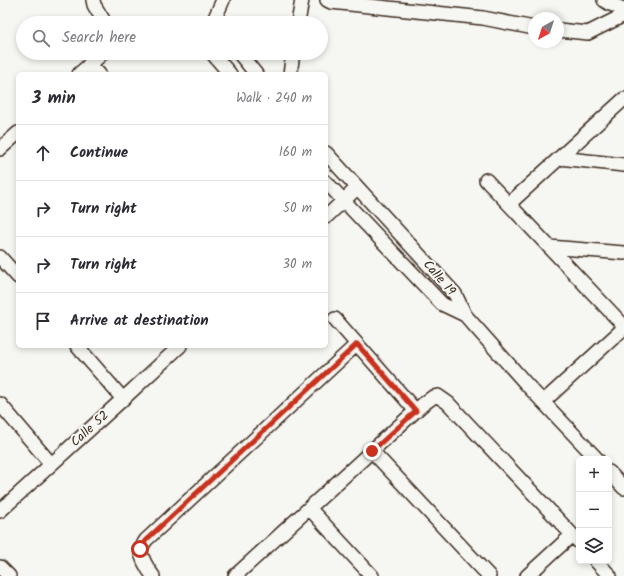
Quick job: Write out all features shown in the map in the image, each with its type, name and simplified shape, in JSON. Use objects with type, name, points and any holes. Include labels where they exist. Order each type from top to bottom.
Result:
[{"type":"street","points":[[93,0],[94,5],[101,16]]},
{"type":"street","points":[[216,16],[223,0]]},
{"type":"street","points":[[299,16],[302,0]]},
{"type":"street","points":[[327,0],[331,2],[483,18],[528,27]]},
{"type":"street","points":[[604,0],[624,9]]},
{"type":"street","points":[[564,31],[588,33],[624,15]]},
{"type":"street","points":[[81,72],[94,60]]},
{"type":"street","points":[[218,60],[228,72]]},
{"type":"street","points":[[245,60],[254,72]]},
{"type":"street","points":[[290,72],[292,60]]},
{"type":"street","points":[[89,64],[97,72]]},
{"type":"street","points":[[509,204],[624,99]]},
{"type":"street","points":[[0,149],[16,135]]},
{"type":"street","name":"Calle 19","points":[[328,155],[455,294],[465,316]]},
{"type":"street","points":[[559,158],[624,165]]},
{"type":"street","points":[[486,180],[624,327],[543,402]]},
{"type":"street","name":"Calle 19","points":[[328,184],[343,202],[442,304],[465,316]]},
{"type":"street","points":[[328,216],[357,188]]},
{"type":"street","points":[[549,246],[624,253]]},
{"type":"street","points":[[0,256],[16,275]]},
{"type":"street","points":[[465,316],[594,456]]},
{"type":"street","points":[[335,319],[416,411]]},
{"type":"street","points":[[154,576],[145,566],[140,549],[146,540],[357,344]]},
{"type":"street","points":[[79,348],[123,399]]},
{"type":"street","name":"Calle 52","points":[[0,511],[178,348]]},
{"type":"street","points":[[235,576],[416,411],[432,397],[438,396],[448,403],[576,539],[527,576]]},
{"type":"street","points":[[0,404],[52,464]]},
{"type":"street","points":[[372,451],[489,576]]},
{"type":"street","points":[[612,475],[624,488]]},
{"type":"street","points":[[309,508],[372,576]]},
{"type":"street","points":[[599,564],[610,576]]},
{"type":"street","points":[[0,567],[9,576]]},
{"type":"route","points":[[140,549],[146,540],[357,344],[416,411],[372,451]]}]
